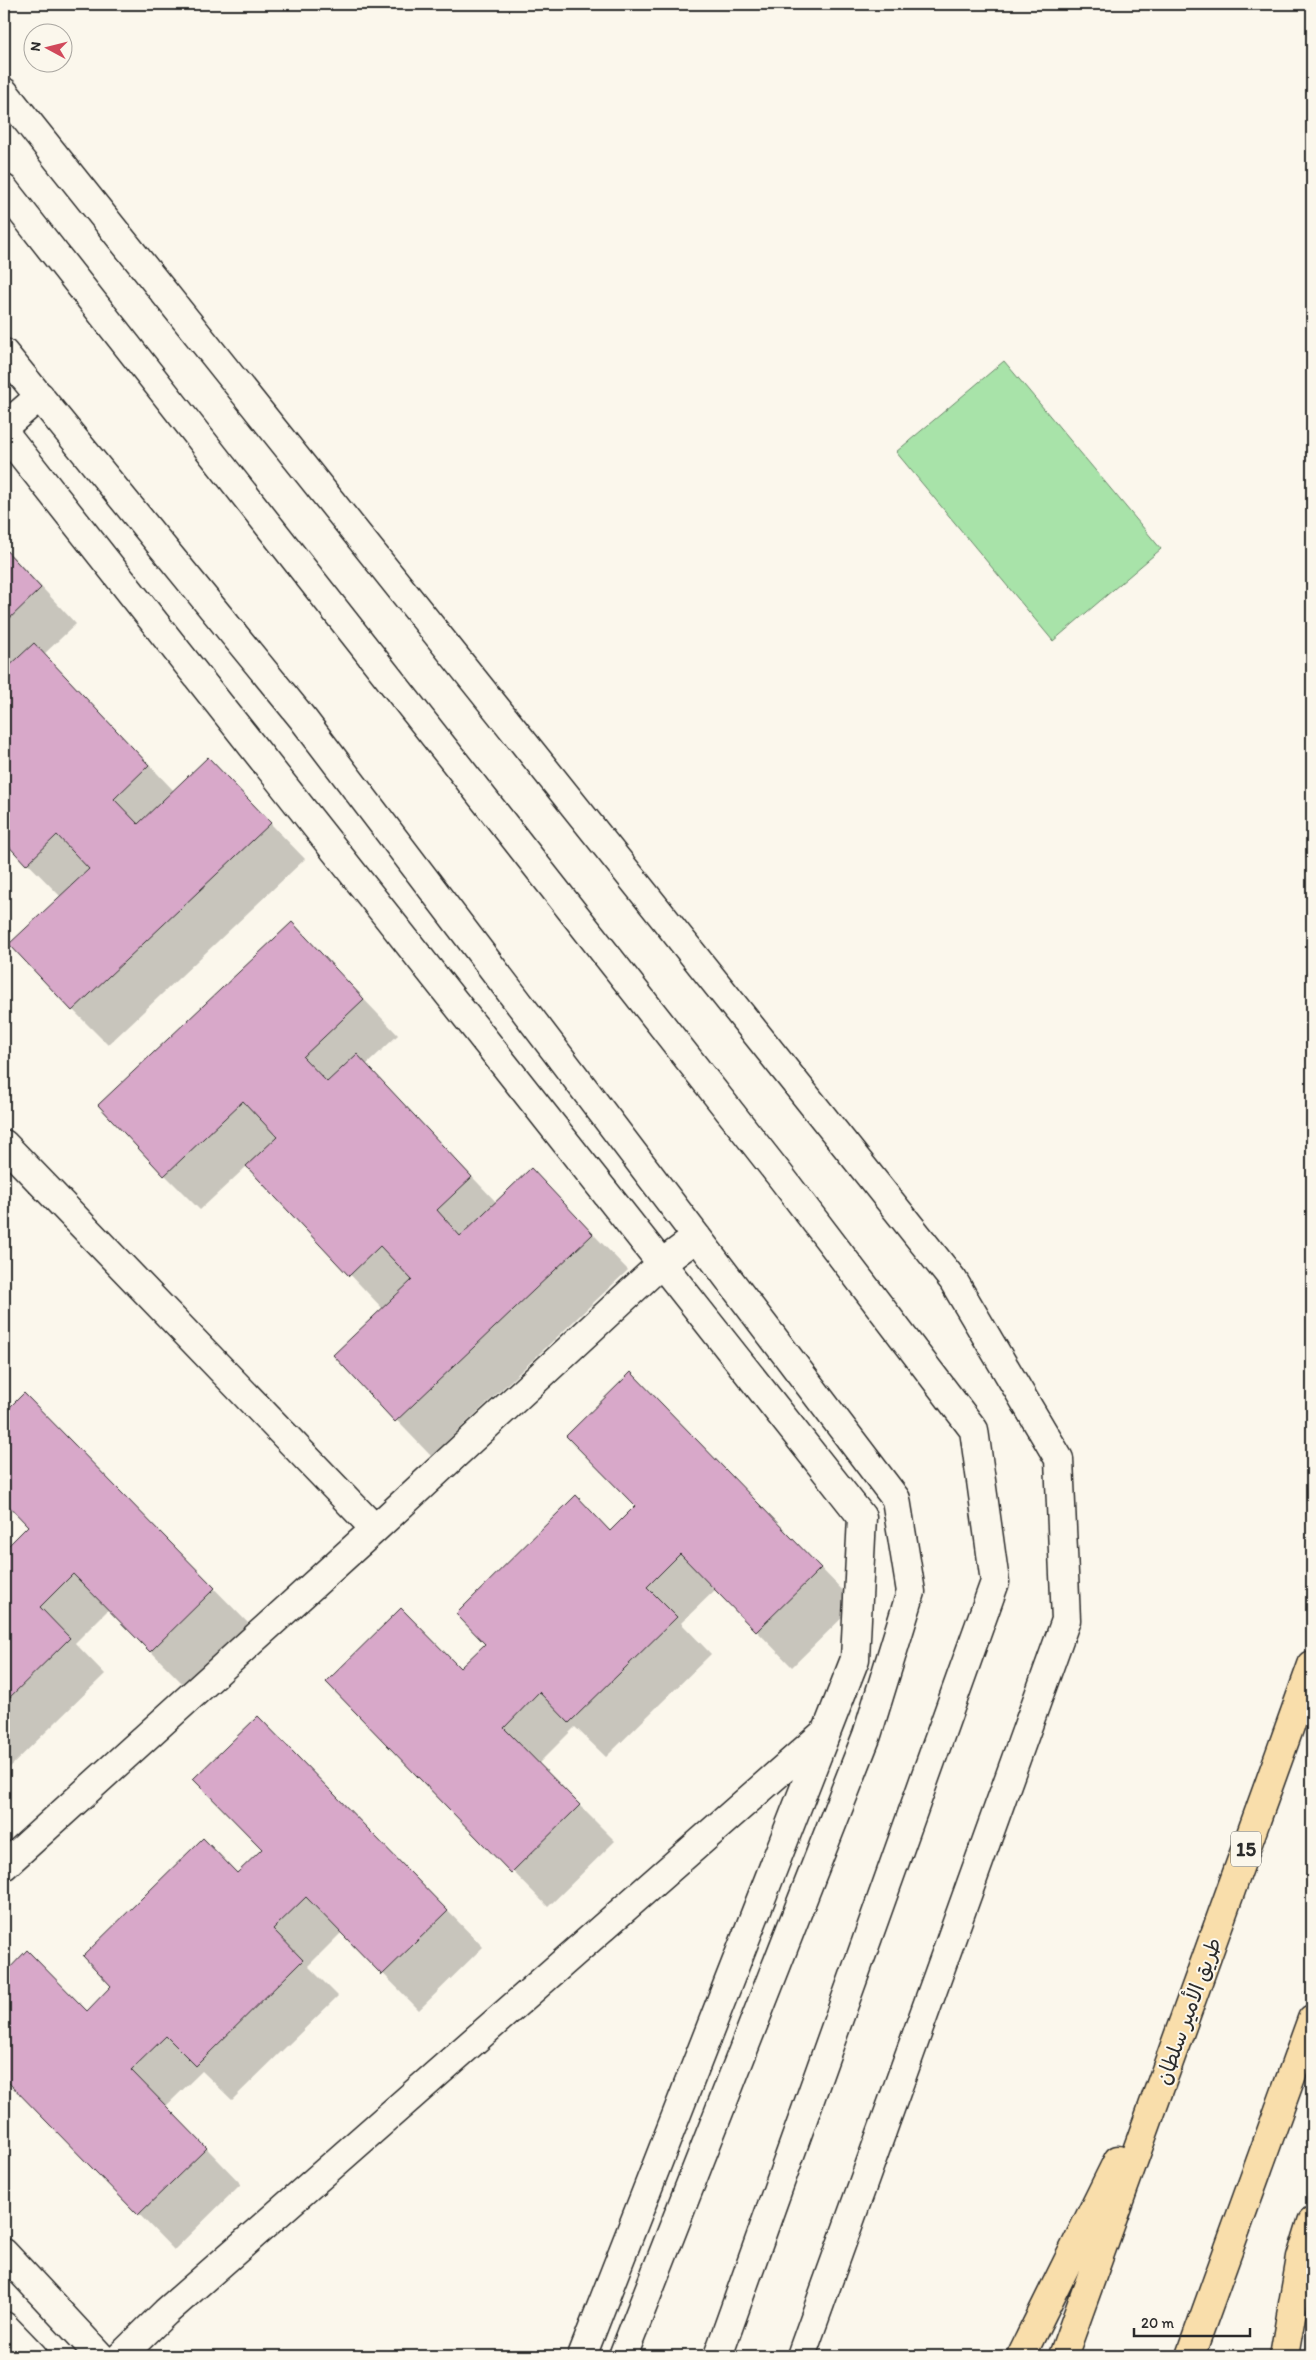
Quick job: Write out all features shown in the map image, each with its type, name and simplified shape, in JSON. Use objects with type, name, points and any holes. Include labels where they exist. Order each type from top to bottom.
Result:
[{"type":"main road","name":"طريق الأمير سلطان","points":[[1063,2356],[1312,1665]]},
{"type":"main road","points":[[1190,2356],[1312,2019]]},
{"type":"main road","points":[[1022,2356],[1180,2033]]},
{"type":"main road","points":[[1284,2356],[1301,2258],[1312,2222]]},
{"type":"street","points":[[4,92],[953,1280],[1059,1459],[1066,1620],[801,2356]]},
{"type":"street","points":[[4,189],[782,1178],[974,1430],[996,1582],[718,2356]]},
{"type":"street","points":[[4,353],[304,718],[896,1499],[911,1592],[867,1735],[623,2356]]},
{"type":"street","points":[[4,426],[40,396]]},
{"type":"street","points":[[4,432],[862,1517],[855,1659],[582,2356]]},
{"type":"street","points":[[4,1144],[376,1529]]},
{"type":"street","points":[[4,1866],[376,1529],[662,1264],[697,1238]]},
{"type":"street","points":[[121,2356],[166,2312],[826,1731]]},
{"type":"street","points":[[4,2253],[100,2356]]},
{"type":"street","points":[[4,2326],[33,2356]]},
{"type":"green space","points":[[1004,361],[1161,549],[1053,641],[896,452]]},
{"type":"building","points":[[4,548],[41,588],[4,624]]},
{"type":"building","points":[[34,643],[149,765],[114,799],[138,824],[208,757],[271,823],[72,1011],[9,944],[89,869],[57,835],[26,865],[4,841],[4,671]]},
{"type":"building","points":[[292,922],[364,999],[303,1057],[327,1082],[357,1054],[472,1177],[437,1210],[460,1236],[531,1168],[593,1234],[395,1422],[333,1355],[412,1280],[380,1246],[349,1276],[246,1166],[277,1137],[243,1101],[164,1176],[98,1105]]},
{"type":"building","points":[[631,1372],[821,1568],[756,1632],[680,1554],[647,1587],[677,1617],[569,1723],[539,1692],[504,1728],[580,1805],[511,1873],[326,1682],[401,1608],[460,1668],[485,1644],[456,1614],[576,1495],[610,1531],[635,1506],[566,1436]]},
{"type":"building","points":[[24,1393],[215,1588],[150,1652],[73,1574],[40,1607],[70,1638],[4,1703],[4,1550],[28,1526],[4,1501],[4,1413]]},
{"type":"building","points":[[258,1716],[448,1911],[382,1975],[306,1897],[273,1929],[303,1960],[196,2066],[166,2036],[131,2070],[207,2148],[138,2215],[4,2078],[4,1974],[27,1950],[87,2011],[111,1986],[83,1956],[203,1838],[237,1873],[262,1849],[193,1779]]}]
